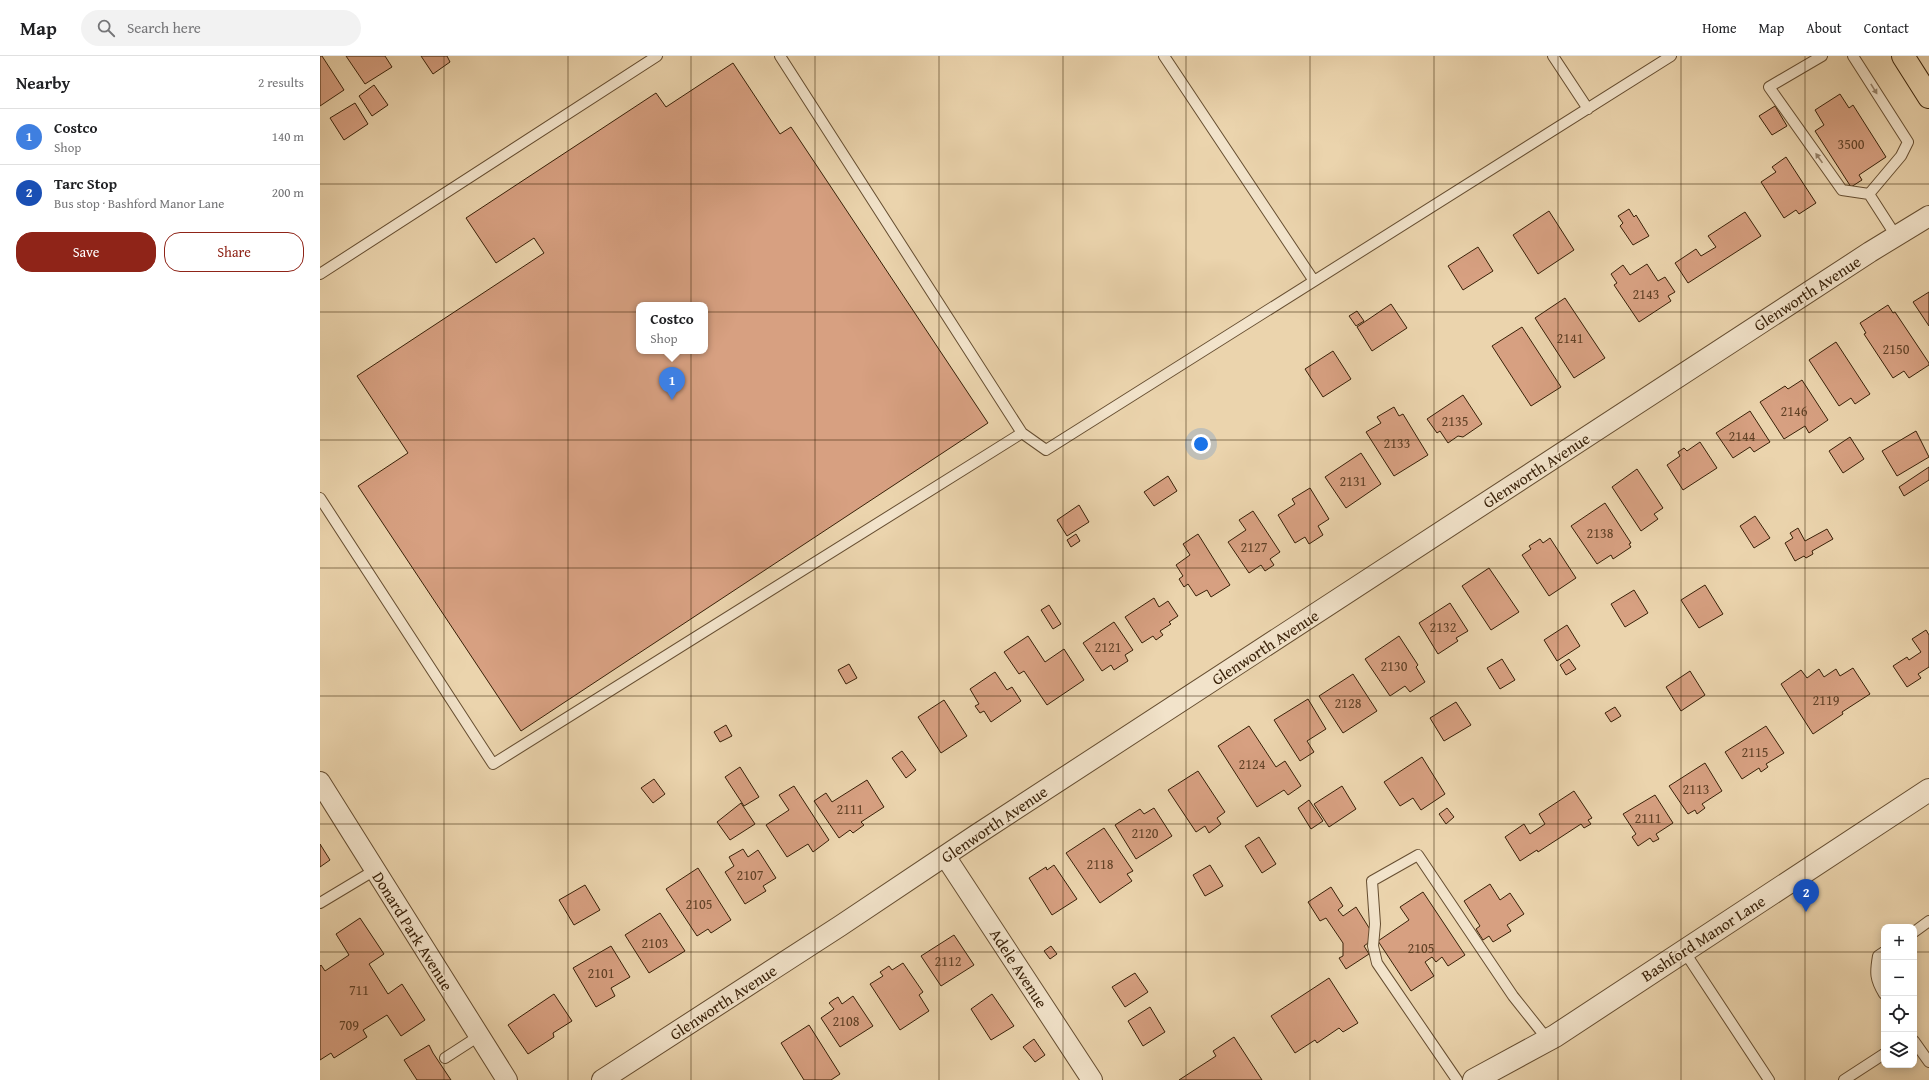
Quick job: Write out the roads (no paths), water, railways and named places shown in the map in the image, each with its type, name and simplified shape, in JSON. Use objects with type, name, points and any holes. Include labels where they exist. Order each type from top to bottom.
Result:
[{"type":"main road","points":[[1903,56],[1929,97]]},
{"type":"street","name":"Glenworth Avenue","points":[[602,1080],[945,856],[982,830],[1929,216]]},
{"type":"street","name":"Donard Park Avenue","points":[[320,782],[507,1080]]},
{"type":"street","name":"Bashford Manor Lane","points":[[1474,1080],[1548,1040],[1929,790]]},
{"type":"street","name":"Adele Avenue","points":[[945,856],[1092,1080]]},
{"type":"lane","points":[[320,274],[657,56]]},
{"type":"lane","points":[[780,56],[1022,433],[1046,450],[1671,56]]},
{"type":"lane","points":[[1164,56],[1314,281]]},
{"type":"lane","points":[[1553,56],[1588,108]]},
{"type":"lane","points":[[1822,56],[1769,87],[1842,190],[1869,194],[1896,236]]},
{"type":"lane","points":[[1853,56],[1908,142],[1901,156],[1869,194]]},
{"type":"lane","points":[[320,498],[493,764],[1022,433]]},
{"type":"lane","points":[[1457,1080],[1377,963],[1372,946],[1375,924],[1372,881],[1418,855],[1513,996],[1548,1040]]},
{"type":"lane","points":[[320,903],[375,870]]},
{"type":"lane","points":[[1917,930],[1929,921]]},
{"type":"lane","points":[[1684,951],[1769,1080]]},
{"type":"lane","points":[[1881,954],[1878,956],[1875,970],[1876,982],[1881,990]]},
{"type":"lane","points":[[445,1058],[479,1036]]},
{"type":"lane","points":[[1917,1045],[1929,1062]]},
{"type":"lane","points":[[1844,1080],[1881,1056]]},
{"type":"place","name":"Costco","points":[[672,400]]},
{"type":"place","name":"Tarc Stop","points":[[1806,912]]}]
